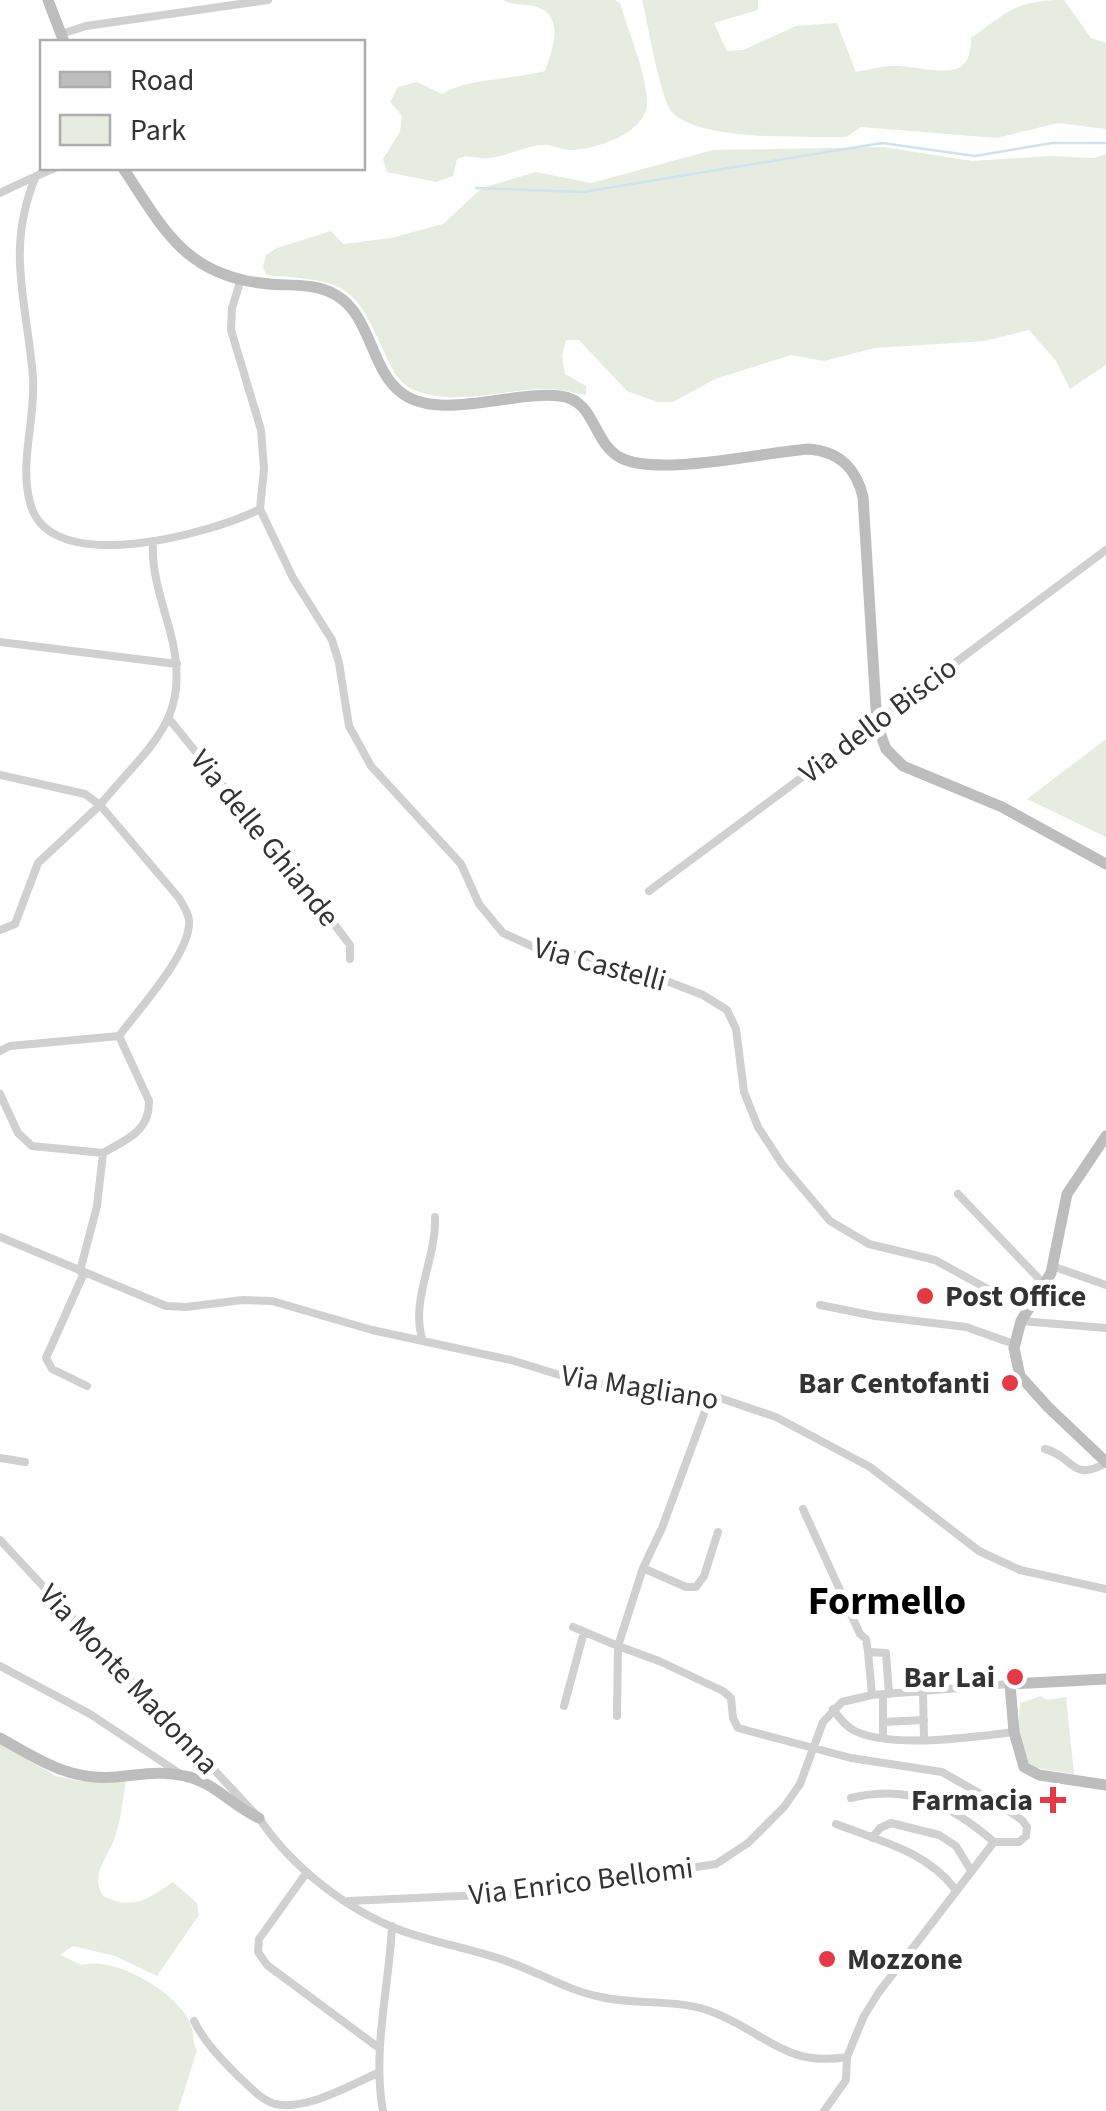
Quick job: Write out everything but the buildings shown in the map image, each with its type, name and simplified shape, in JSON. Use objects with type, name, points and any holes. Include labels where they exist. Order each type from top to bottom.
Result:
[{"type":"street","points":[[48,0],[62,38],[86,26],[268,0]]},
{"type":"street","points":[[0,193],[50,170]]},
{"type":"street","points":[[123,170],[164,232],[183,252],[211,270],[241,279],[312,286],[342,299],[355,313],[394,385],[416,401],[436,404],[548,395],[567,397],[584,407],[611,451],[642,464],[810,449],[845,461],[858,480],[864,507],[876,726],[886,749],[903,766],[1002,807],[1106,864]]},
{"type":"street","points":[[36,176],[20,230],[18,261],[33,376],[26,471],[32,509],[44,528],[65,541],[101,545],[153,540],[260,509]]},
{"type":"street","name":"Via Castelli","points":[[241,279],[230,330],[261,430],[264,469],[260,509],[290,574],[332,640],[340,663],[349,726],[384,782],[461,864],[479,904],[495,926],[525,944],[651,975],[704,994],[720,1005],[734,1024],[744,1092],[758,1127],[824,1216],[868,1244],[935,1260],[1025,1316]]},
{"type":"street","points":[[0,930],[15,924],[38,863],[100,805],[170,720],[176,695],[176,664],[155,576],[153,540]]},
{"type":"street","name":"Via dello Biscio","points":[[649,891],[876,726],[1106,550]]},
{"type":"street","points":[[0,642],[176,664]]},
{"type":"street","name":"Via delle Ghiande","points":[[170,720],[350,945],[350,959]]},
{"type":"street","points":[[0,775],[80,793],[100,805],[179,898],[189,920],[178,956],[120,1036],[10,1046],[0,1051]]},
{"type":"street","points":[[0,1094],[18,1133],[32,1146],[103,1154],[140,1130],[150,1108],[120,1036]]},
{"type":"street","points":[[1045,1449],[1079,1470],[1092,1470],[1106,1463],[1020,1376],[1014,1344],[1052,1266],[1067,1194],[1106,1136]]},
{"type":"street","points":[[88,1386],[52,1369],[46,1358],[82,1272],[97,1206],[103,1154]]},
{"type":"street","points":[[958,1194],[1045,1285]]},
{"type":"street","points":[[423,1341],[419,1322],[435,1217]]},
{"type":"street","name":"Via Magliano","points":[[0,1237],[166,1306],[272,1301],[584,1382],[675,1388],[710,1395],[776,1417],[870,1467],[979,1551],[1020,1570],[1082,1587],[1106,1589]]},
{"type":"street","points":[[1052,1266],[1104,1284],[1106,1270]]},
{"type":"street","points":[[820,1306],[966,1327],[1014,1344]]},
{"type":"street","points":[[1025,1316],[1106,1328]]},
{"type":"street","points":[[617,1716],[618,1646],[642,1568],[662,1528],[710,1395]]},
{"type":"street","points":[[0,1458],[25,1462]]},
{"type":"street","points":[[803,1510],[860,1634],[866,1639],[872,1696]]},
{"type":"street","points":[[642,1568],[686,1588],[696,1587],[704,1576],[718,1532]]},
{"type":"street","name":"Via Monte Madonna","points":[[0,1540],[307,1872],[350,1902],[392,1926],[492,1956],[592,1995],[708,2010],[803,2058],[847,2058]]},
{"type":"street","points":[[573,1627],[723,1691],[732,1700],[738,1728],[865,1761],[926,1768],[952,1776],[1026,1824],[1027,1834],[1018,1842],[994,1842],[955,1811],[929,1800],[886,1792],[851,1798]]},
{"type":"street","points":[[564,1706],[584,1632]]},
{"type":"street","points":[[868,1652],[886,1653],[883,1737]]},
{"type":"street","points":[[0,1666],[90,1714],[183,1775]]},
{"type":"street","points":[[1014,1732],[924,1740],[883,1737],[851,1729],[833,1709],[849,1698],[886,1694],[1106,1680]]},
{"type":"street","points":[[1010,1684],[1020,1760],[1030,1772],[1106,1785]]},
{"type":"street","points":[[923,1692],[924,1740]]},
{"type":"street","name":"Via Enrico Bellomi","points":[[350,1902],[524,1893],[716,1864],[748,1843],[784,1807],[800,1784],[823,1722],[833,1709]]},
{"type":"street","points":[[883,1722],[924,1720]]},
{"type":"street","points":[[0,1738],[69,1774],[99,1777],[153,1772],[202,1780],[258,1818]]},
{"type":"street","points":[[872,1838],[880,1828],[892,1823],[942,1836],[956,1846],[970,1869]]},
{"type":"street","points":[[836,1824],[928,1861],[956,1889]]},
{"type":"street","points":[[824,2111],[845,2083],[847,2058],[869,2007],[994,1842]]},
{"type":"street","points":[[307,1872],[261,1936],[258,1952],[267,1965],[379,2048]]},
{"type":"street","points":[[383,2111],[379,2048],[392,1926]]},
{"type":"street","points":[[194,2021],[218,2056],[260,2095],[277,2104],[310,2101],[378,2073]]},
{"type":"green space","points":[[503,0],[620,3],[646,88],[646,111],[640,121],[619,137],[593,147],[570,150],[539,145],[496,157],[460,158],[453,176],[436,182],[387,172],[383,159],[400,132],[402,116],[390,102],[398,87],[417,82],[442,94],[463,85],[545,71],[554,40],[553,21],[540,8]]},
{"type":"green space","points":[[642,0],[758,0],[758,10],[714,23],[727,51],[743,50],[796,26],[837,23],[856,72],[891,66],[956,69],[969,54],[971,38],[1004,14],[1035,2],[1064,0],[1091,38],[1106,43],[1106,129],[1058,123],[997,138],[861,127],[846,137],[805,137],[750,135],[698,126],[679,118],[668,106]]},
{"type":"green space","points":[[884,147],[972,161],[1051,156],[1094,158],[1106,154],[1106,365],[1070,389],[1056,361],[1029,330],[985,341],[875,348],[824,361],[791,355],[715,379],[673,402],[657,402],[627,391],[579,340],[566,340],[562,356],[565,374],[586,386],[586,395],[548,389],[443,397],[410,388],[399,379],[365,314],[345,291],[315,280],[266,275],[263,267],[266,255],[277,248],[331,231],[343,244],[391,238],[443,224],[482,188],[536,172],[591,183],[713,150]]},
{"type":"green space","points":[[1106,739],[1106,837],[1027,799]]},
{"type":"green space","points":[[1041,1696],[1047,1700],[1066,1697],[1074,1774],[1037,1768],[1026,1761],[1018,1737],[1020,1703]]},
{"type":"green space","points":[[0,1744],[56,1776],[78,1781],[126,1781],[117,1830],[99,1873],[103,1896],[132,1903],[173,1882],[197,1903],[199,1915],[157,1976],[115,1956],[73,1946],[60,1955],[82,1965],[111,1966],[146,1980],[176,2002],[186,2015],[197,2050],[178,2111],[0,2111]]},
{"type":"waterway","points":[[476,188],[583,192],[882,143],[975,156],[1052,143],[1106,143]]},
{"type":"place","name":"Post Office","points":[[925,1296]]},
{"type":"place","name":"Bar Centofanti","points":[[1010,1383]]},
{"type":"place","name":"Bar Lai","points":[[1015,1677]]},
{"type":"place","name":"Farmacia","points":[[1053,1800]]},
{"type":"place","name":"Mozzone","points":[[827,1959]]},
{"type":"district","name":"Formello","points":[[887,1600]]}]
